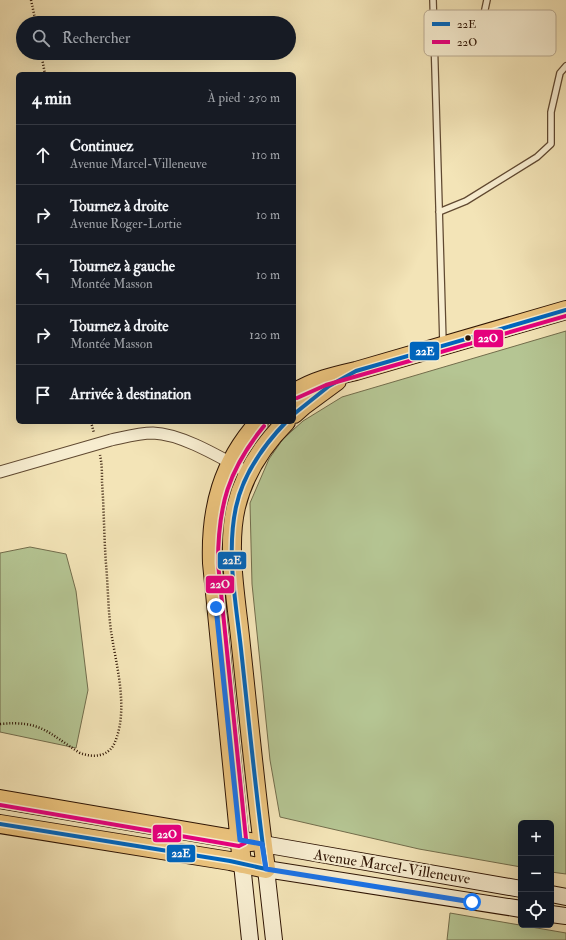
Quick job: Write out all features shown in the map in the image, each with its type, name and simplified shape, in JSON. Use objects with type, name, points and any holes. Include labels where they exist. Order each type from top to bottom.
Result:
[{"type":"main road","points":[[296,392],[325,378],[356,371],[566,310]]},
{"type":"main road","points":[[296,412],[329,386],[356,371]]},
{"type":"main road","points":[[242,864],[211,544],[216,503],[225,475],[244,439],[257,424]]},
{"type":"main road","points":[[0,824],[266,869],[262,844],[236,598],[232,547],[236,507],[249,473],[260,452],[284,424]]},
{"type":"main road","points":[[0,799],[262,844]]},
{"type":"street","points":[[0,472],[98,444],[143,434],[162,434],[186,442],[249,473]]},
{"type":"street","name":"Avenue Marcel-Villeneuve","points":[[262,844],[518,888]]},
{"type":"street","points":[[242,864],[250,940]]},
{"type":"street","points":[[266,869],[274,940]]},
{"type":"street","name":"Avenue Marcel-Villeneuve","points":[[266,869],[518,909]]},
{"type":"street","points":[[554,895],[566,897]]},
{"type":"street","points":[[554,914],[566,916]]},
{"type":"lane","points":[[432,0],[432,10]]},
{"type":"lane","points":[[485,10],[487,0]]},
{"type":"lane","points":[[434,56],[443,345]]},
{"type":"lane","points":[[439,212],[466,201],[537,157],[551,144],[551,112],[560,73],[566,66]]},
{"type":"path","points":[[31,0],[34,16]]},
{"type":"path","points":[[42,60],[45,72]]},
{"type":"path","points":[[0,724],[17,722],[40,727],[87,756],[99,756],[105,754],[115,743],[119,728],[121,707],[119,679],[111,630],[105,553],[101,457],[91,424]]},
{"type":"green space","points":[[566,331],[566,874],[554,872],[554,820],[518,820],[518,866],[419,849],[280,817],[270,760],[252,584],[250,503],[269,459],[283,439],[303,421],[342,397]]},
{"type":"green space","points":[[30,547],[66,554],[76,591],[88,690],[76,748],[0,732],[0,553]]},
{"type":"green space","points":[[450,913],[518,925],[518,928],[537,928],[566,933],[566,940],[447,940]]},
{"type":"transit line","name":"22E","points":[[296,412],[329,386],[356,371],[566,310]]},
{"type":"transit line","name":"22O","points":[[297,398],[326,385],[566,316]]},
{"type":"transit line","name":"22E","points":[[0,824],[230,861],[266,869],[233,578],[232,542],[236,507],[244,483],[255,461],[269,441],[284,424]]},
{"type":"transit line","name":"22O","points":[[0,805],[239,846],[245,843],[246,839],[218,563],[218,543],[223,506],[234,474],[242,458],[264,426]]},
{"type":"route","points":[[216,607],[240,840],[262,844],[266,869],[472,902]]}]
